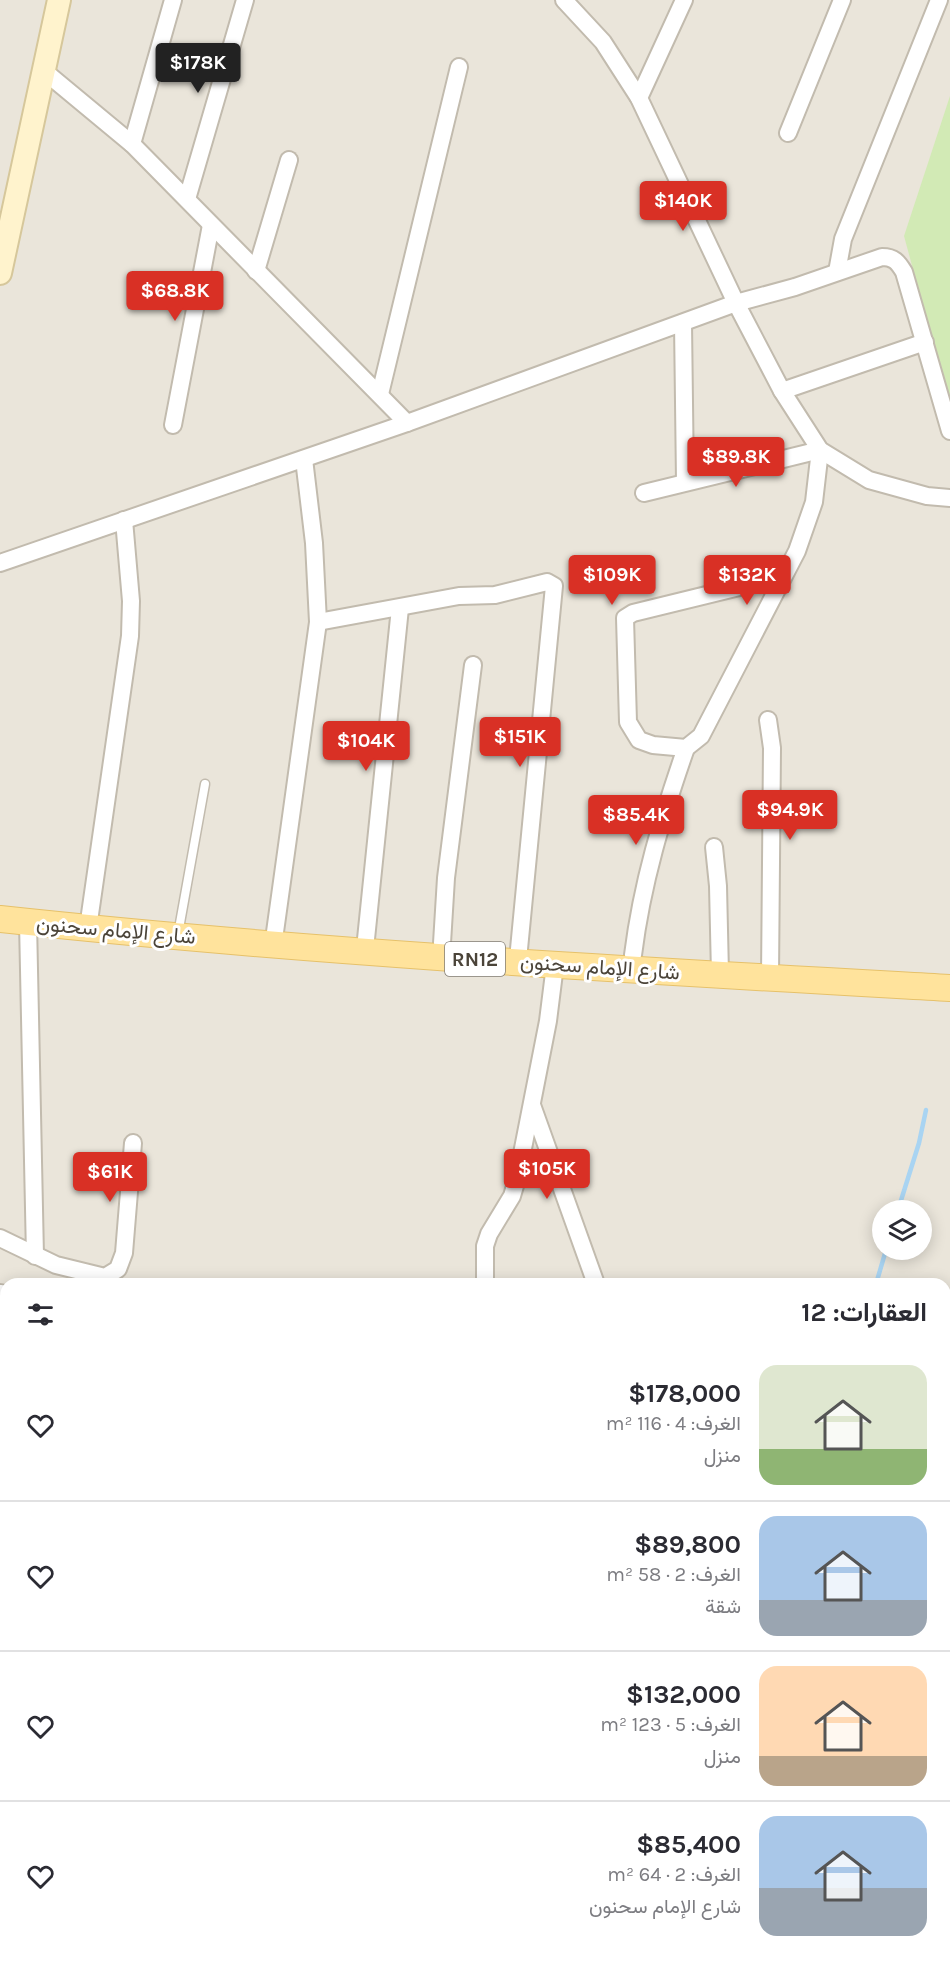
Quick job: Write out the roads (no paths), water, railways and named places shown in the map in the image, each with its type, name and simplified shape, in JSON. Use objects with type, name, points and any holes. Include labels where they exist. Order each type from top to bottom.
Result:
[{"type":"main road","name":"شارع الإمام سحنون","points":[[0,907],[89,922],[244,943],[555,964],[770,970],[950,988]]},
{"type":"main road","name":"شارع الإمام سحنون","points":[[0,919],[28,922],[180,922],[366,939],[633,955],[720,967]]},
{"type":"main road","name":"شارع الإمام سحنون","points":[[770,970],[950,972]]},
{"type":"street","points":[[1,267],[59,0]]},
{"type":"street","points":[[132,144],[173,0]]},
{"type":"street","points":[[187,199],[245,0]]},
{"type":"street","points":[[564,0],[603,42],[639,98],[736,303],[782,391],[820,450],[869,480],[927,496],[950,498]]},
{"type":"street","points":[[639,98],[684,0]]},
{"type":"street","points":[[788,133],[842,0]]},
{"type":"street","points":[[837,272],[843,239],[939,0]]},
{"type":"street","points":[[380,394],[459,67]]},
{"type":"street","points":[[44,71],[132,144],[407,423]]},
{"type":"street","points":[[256,271],[289,160]]},
{"type":"street","points":[[173,425],[211,225]]},
{"type":"street","points":[[0,563],[407,423],[736,303],[882,256],[890,257],[898,262],[904,272],[950,431]]},
{"type":"street","points":[[683,323],[685,482]]},
{"type":"street","points":[[782,391],[925,342]]},
{"type":"street","points":[[644,493],[820,450]]},
{"type":"street","points":[[633,955],[639,906],[658,829],[686,748],[701,736],[784,576],[807,526],[818,483],[820,450]]},
{"type":"street","points":[[275,932],[318,622],[314,543],[303,459]]},
{"type":"street","points":[[89,922],[130,636],[130,601],[124,520]]},
{"type":"street","points":[[686,748],[645,743],[639,740],[631,728],[628,716],[625,618],[633,613],[784,576]]},
{"type":"street","points":[[318,622],[459,596],[495,595],[547,582],[555,588],[519,949]]},
{"type":"street","points":[[366,939],[400,608]]},
{"type":"street","points":[[442,943],[446,878],[473,665]]},
{"type":"street","points":[[768,720],[772,760],[770,970]]},
{"type":"street","points":[[714,847],[718,886],[720,967]]},
{"type":"street","points":[[28,922],[35,1256]]},
{"type":"street","points":[[485,1278],[485,1246],[489,1234],[513,1196],[548,1021],[555,964]]},
{"type":"street","points":[[531,1104],[594,1278]]},
{"type":"street","points":[[107,1278],[118,1269],[124,1253],[133,1143]]},
{"type":"street","points":[[0,1238],[56,1265],[98,1278]]},
{"type":"lane","points":[[180,922],[205,784]]},
{"type":"waterway","points":[[901,1200],[919,1143],[926,1110]]},
{"type":"waterway","points":[[878,1278],[883,1260]]}]
